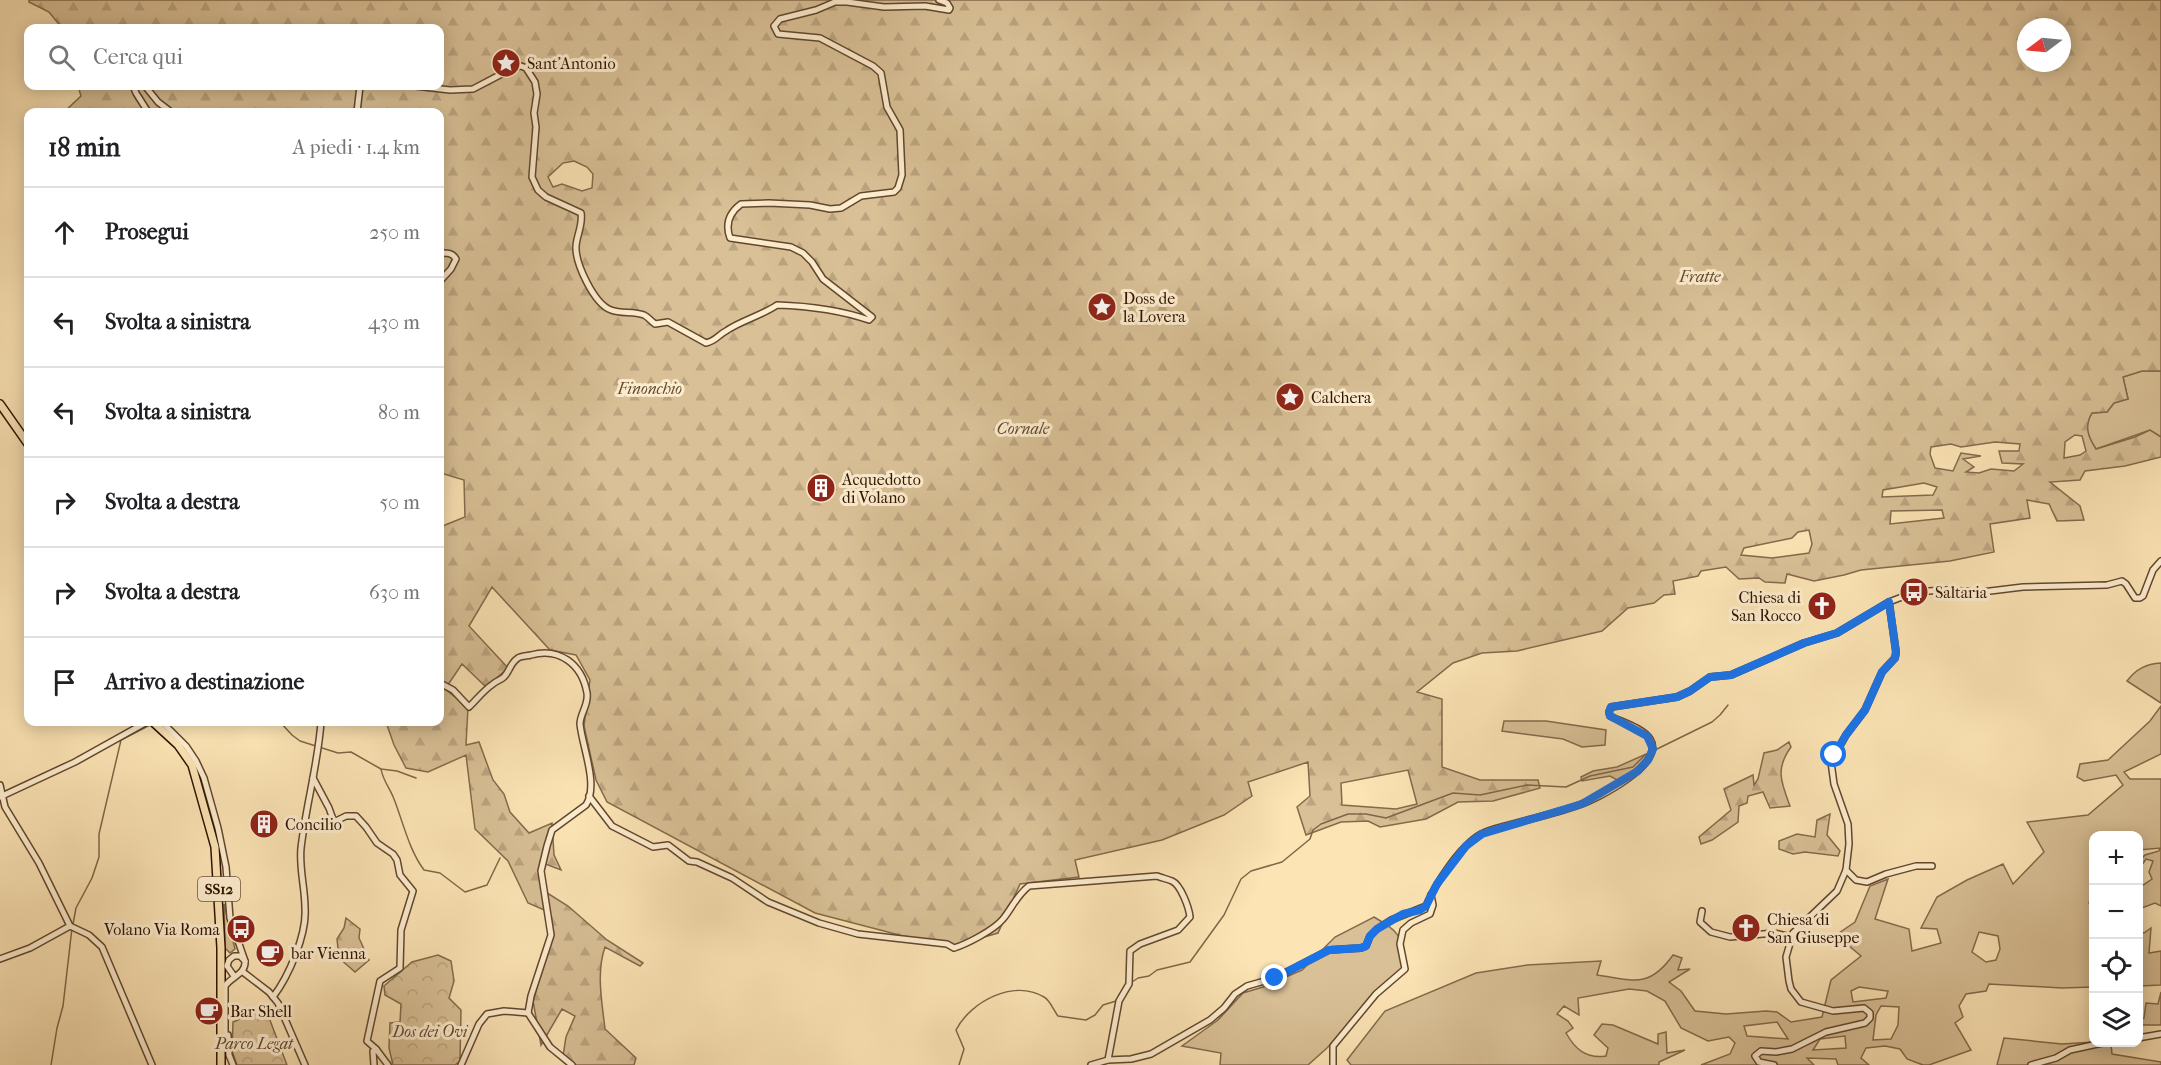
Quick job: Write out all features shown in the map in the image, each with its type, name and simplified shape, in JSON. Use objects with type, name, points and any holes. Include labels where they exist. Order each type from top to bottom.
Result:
[{"type":"main road","points":[[0,404],[24,437]]},
{"type":"main road","name":"SS12","points":[[154,726],[178,745],[192,765],[215,847],[219,881],[221,948],[219,1063]]},
{"type":"street","points":[[444,89],[473,89],[515,67],[526,68],[535,82],[537,94],[534,113],[536,127],[532,177],[538,190],[546,197],[581,213],[581,229],[576,245],[577,255],[594,294],[602,306],[612,311],[646,316],[655,324],[668,322],[706,343],[713,342],[723,332],[739,323],[764,314],[777,305],[852,315],[869,321],[872,317],[823,279],[803,253],[784,245],[730,238],[727,227],[730,216],[741,204],[769,203],[841,208],[861,196],[894,192],[898,188],[902,175],[900,130],[887,107],[881,73],[873,66],[820,38],[778,34],[774,26],[780,20],[835,2],[884,7],[925,6],[945,10],[950,8],[947,3],[939,0]]},
{"type":"street","points":[[134,90],[145,108]]},
{"type":"street","points":[[148,90],[166,108]]},
{"type":"street","points":[[357,108],[360,90]]},
{"type":"street","points":[[444,253],[454,255],[456,259],[451,270],[444,277]]},
{"type":"street","points":[[1091,1065],[1108,1060],[1131,1059],[1151,1054],[1210,1020],[1235,994],[1247,986],[1275,978],[1329,950],[1366,946],[1370,936],[1384,924],[1426,906],[1431,895],[1466,846],[1482,834],[1582,804],[1638,771],[1651,754],[1653,749],[1651,741],[1647,736],[1610,716],[1611,707],[1677,697],[1710,677],[1731,675],[1804,643],[1837,633],[1886,602],[1915,592],[1943,590],[1982,592],[2023,587],[2107,585],[2122,581],[2127,584],[2135,598],[2140,598],[2143,596],[2152,570],[2161,561]]},
{"type":"street","points":[[1774,1065],[1759,1062],[1755,1056],[1761,1051],[1776,1052],[1792,1049],[1826,1032],[1865,1023],[1870,1018],[1870,1013],[1864,1008],[1833,1011],[1801,1002],[1791,988],[1786,957],[1791,937],[1799,926],[1837,891],[1846,870],[1849,844],[1848,824],[1834,784],[1831,762],[1846,735],[1865,710],[1882,672],[1895,658],[1896,652],[1886,602]]},
{"type":"street","points":[[444,685],[453,690],[470,706],[503,678],[510,665],[518,658],[551,652],[568,659],[577,669],[587,694],[586,709],[580,723],[586,747],[590,796],[586,805],[552,830],[547,846],[541,871],[551,935],[531,996],[528,1013],[550,1047],[572,1065]]},
{"type":"street","points":[[2,796],[75,762],[142,726]]},
{"type":"street","points":[[166,726],[186,746],[204,778],[226,867],[230,918],[245,961],[246,967],[243,972],[234,976],[225,986],[225,1038],[220,1047]]},
{"type":"street","points":[[273,997],[288,973],[305,922],[301,852],[307,805],[319,755],[321,726]]},
{"type":"street","points":[[313,778],[334,822],[346,816],[356,816],[377,843],[398,860],[400,875],[413,891],[401,930],[400,968],[380,981],[367,1041],[376,1048],[388,1065]]},
{"type":"street","points":[[0,785],[5,807]]},
{"type":"street","points":[[590,796],[612,826],[621,831],[653,847],[668,845],[689,861],[697,862],[732,878],[781,908],[819,923],[858,934],[947,944],[954,948],[962,946],[994,927],[1009,911],[1020,893],[1029,886],[1157,876],[1172,881],[1189,906],[1190,917],[1178,930],[1140,944],[1130,951],[1129,984],[1119,1001],[1114,1018],[1108,1060]]},
{"type":"street","points":[[0,802],[39,863],[70,926],[89,935],[102,947],[153,1065]]},
{"type":"street","points":[[1846,870],[1856,880],[1867,882],[1916,866],[1932,866]]},
{"type":"street","points":[[1333,1065],[1332,1046],[1376,994],[1405,969],[1400,944],[1403,930],[1411,923],[1430,914],[1433,905],[1431,895]]},
{"type":"street","points":[[1702,911],[1700,922],[1711,932],[1720,935],[1738,937],[1774,933],[1791,937]]},
{"type":"street","points":[[0,959],[30,948],[70,926]]},
{"type":"street","points":[[234,976],[227,966],[239,945]]},
{"type":"street","points":[[221,948],[233,956],[240,956],[245,961]]},
{"type":"street","points":[[243,972],[273,997],[283,1013],[305,1065]]},
{"type":"street","points":[[225,1005],[228,1019],[229,1055],[233,1065]]},
{"type":"street","points":[[461,1064],[479,1024],[487,1014],[504,1011],[528,1013]]},
{"type":"street","points":[[2143,1037],[2161,1034]]},
{"type":"street","points":[[2031,1065],[2056,1058],[2070,1050],[2089,1046]]},
{"type":"street","points":[[374,1065],[373,1051],[376,1048]]},
{"type":"green space","name":"Finonchio","points":[[29,0],[2161,0],[2161,371],[2142,371],[2123,377],[2128,399],[2114,403],[2107,412],[2092,413],[2088,427],[2089,436],[2096,449],[2150,430],[2161,437],[2161,457],[2125,466],[2085,471],[2080,480],[2050,482],[2080,506],[2084,520],[2057,521],[2049,504],[2027,500],[2030,518],[1990,524],[1994,552],[1950,561],[1861,570],[1814,581],[1787,574],[1785,583],[1765,582],[1759,578],[1739,579],[1726,567],[1701,571],[1698,576],[1673,581],[1675,594],[1664,595],[1654,603],[1628,608],[1602,631],[1517,651],[1482,653],[1453,663],[1417,692],[1442,699],[1442,767],[1480,780],[1538,780],[1540,788],[1493,801],[1458,802],[1426,819],[1380,827],[1368,821],[1341,822],[1306,835],[1297,807],[1310,796],[1308,762],[1248,782],[1252,796],[1224,815],[1162,840],[1075,860],[1079,877],[1020,884],[998,933],[956,945],[903,936],[815,913],[607,802],[596,780],[584,726],[590,680],[576,655],[550,650],[492,587],[469,626],[508,668],[486,687],[462,664],[445,689],[468,707],[466,745],[479,742],[493,780],[504,794],[510,812],[529,833],[552,823],[554,855],[561,870],[540,862],[544,891],[568,906],[607,940],[643,963],[640,966],[605,947],[601,967],[600,988],[605,1029],[636,1058],[634,1065],[574,1065],[563,1056],[566,1037],[575,1016],[562,1009],[541,1045],[533,1001],[553,933],[549,912],[528,903],[508,861],[475,829],[466,755],[428,772],[406,768],[387,726],[444,726],[444,525],[465,517],[464,480],[444,474],[444,108],[68,108],[81,96],[79,90],[444,90],[444,24],[59,24],[49,12]],"holes":[[[574,161],[587,167],[593,174],[592,188],[582,191],[562,184],[553,187],[548,177],[563,163]],[[2075,435],[2082,436],[2086,451],[2080,455],[2064,458],[2065,442]],[[1995,442],[2020,444],[2019,451],[1999,451],[2002,463],[2023,464],[2014,471],[1991,469],[1979,473],[1966,472],[1974,467],[1963,459],[1981,456],[1961,453],[1953,471],[1935,468],[1930,454],[1931,447],[1951,444],[1961,447]],[[1924,483],[1937,487],[1933,495],[1882,497],[1883,490]],[[1942,510],[1944,518],[1890,524],[1891,511]],[[1809,530],[1812,544],[1809,553],[1772,558],[1741,555],[1744,548],[1792,538],[1798,532]],[[1408,770],[1417,804],[1396,809],[1342,805],[1341,783]]]},
{"type":"green space","points":[[2142,371],[2161,371],[2161,437],[2150,430],[2096,449],[2087,427],[2089,418],[2092,413],[2107,412],[2114,403],[2128,399],[2123,377]]},
{"type":"green space","points":[[2161,663],[2161,703],[2127,681],[2142,668]]},
{"type":"green space","points":[[2161,706],[2161,754],[2124,772],[2130,779],[2161,779],[2161,906],[2155,903],[2143,908],[2143,885],[2152,879],[2149,872],[2153,861],[2146,859],[2143,863],[2143,857],[2159,851],[2160,848],[2143,850],[2143,831],[2089,831],[2089,987],[1989,984],[1986,991],[1966,994],[1959,1006],[1963,1017],[1955,1023],[1971,1050],[1929,1065],[1907,1059],[1900,1049],[1885,1046],[1866,1048],[1861,1058],[1869,1065],[1838,1065],[1836,1059],[1807,1058],[1814,1065],[1701,1065],[1730,1054],[1735,1043],[1729,1037],[1708,1041],[1681,1028],[1665,1001],[1647,991],[1629,989],[1578,998],[1579,1015],[1564,1006],[1557,1014],[1568,1021],[1573,1028],[1566,1033],[1573,1044],[1587,1054],[1606,1056],[1608,1048],[1594,1035],[1602,1024],[1613,1025],[1658,1044],[1658,1034],[1666,1032],[1667,1053],[1685,1050],[1659,1062],[1659,1065],[1351,1065],[1347,1060],[1385,1011],[1476,973],[1527,965],[1601,961],[1597,975],[1640,980],[1656,973],[1673,955],[1682,958],[1678,970],[1690,969],[1669,982],[1681,991],[1695,1011],[1726,1014],[1777,1012],[1791,1022],[1822,1017],[1831,980],[1861,956],[1836,935],[1855,922],[1870,886],[1888,879],[1875,919],[1909,929],[1912,951],[1941,943],[1937,929],[1921,928],[1937,897],[2003,864],[2013,884],[2044,852],[2027,822],[2088,815],[2123,785],[2116,775],[2084,781],[2077,777],[2080,764],[2108,760],[2150,721]],"holes":[[[1979,932],[1998,936],[2000,949],[1996,960],[1986,962],[1972,952]],[[1859,987],[1888,991],[1886,998],[1853,1002],[1851,991]],[[1881,1006],[1899,1007],[1898,1025],[1891,1039],[1873,1040],[1876,1015]],[[1777,1022],[1788,1039],[1747,1036],[1744,1026]],[[1845,1036],[1846,1048],[1813,1050],[1820,1039]]]},
{"type":"green space","points":[[1504,721],[1546,721],[1606,730],[1605,745],[1582,747],[1563,739],[1502,731]]},
{"type":"green space","points":[[1789,742],[1791,747],[1783,762],[1781,776],[1790,806],[1770,808],[1763,792],[1748,796],[1747,803],[1739,806],[1738,822],[1712,840],[1701,844],[1699,837],[1731,810],[1724,789],[1753,775],[1754,785],[1758,779],[1764,753],[1777,750]]},
{"type":"green space","points":[[1646,754],[1647,758],[1638,769],[1617,780],[1610,776],[1582,781],[1581,777],[1593,771],[1617,767]]},
{"type":"green space","points":[[1830,814],[1827,835],[1840,851],[1838,856],[1805,852],[1793,854],[1779,849],[1779,841],[1797,834],[1815,837],[1817,820]]},
{"type":"green space","points":[[224,904],[235,949],[230,953],[225,948]]},
{"type":"green space","points":[[1374,917],[1398,935],[1406,964],[1308,1065],[1220,1065],[1221,1053],[1182,1046],[1218,1020],[1243,993],[1302,970],[1335,937]]},
{"type":"green space","points":[[346,918],[360,929],[359,938],[369,960],[355,972],[339,958],[337,939],[344,928]]},
{"type":"green space","points":[[2151,928],[2149,953],[2161,951],[2161,985],[2143,986],[2144,933]]},
{"type":"green space","name":"Dos dei Ovi","points":[[438,955],[451,961],[454,981],[449,998],[461,1010],[460,1061],[455,1065],[393,1065],[389,1048],[390,1023],[400,1022],[401,1004],[385,995],[384,986],[412,962]]},
{"type":"green space","points":[[2161,992],[2161,1025],[2143,1025],[2146,1003],[2158,1004]]},
{"type":"green space","name":"Parco Legat","points":[[261,1010],[263,1016],[268,1015],[287,1065],[237,1065],[232,1051],[233,1022]]},
{"type":"green space","points":[[2004,1038],[2062,1044],[2089,1042],[2089,1047],[2111,1047],[2112,1054],[2161,1062],[2161,1065],[1997,1065]]},
{"type":"waterway","points":[[1655,750],[1712,722],[1728,705]]},
{"type":"waterway","points":[[73,924],[76,908],[92,878],[99,857],[99,834],[121,740],[148,726]]},
{"type":"waterway","points":[[284,726],[300,741],[338,753],[351,752],[381,769],[397,771],[416,778]]},
{"type":"waterway","points":[[1132,982],[1149,976],[1157,970],[1190,962],[1224,915],[1241,879],[1251,871],[1282,862],[1310,839],[1313,830],[1321,824],[1348,814],[1366,814],[1386,818],[1453,793],[1480,795],[1527,785],[1566,787],[1590,776],[1633,767],[1644,756]]},
{"type":"waterway","points":[[381,769],[410,845],[424,870],[440,873],[465,892],[487,885],[500,858]]},
{"type":"waterway","points":[[51,1065],[63,1006],[72,928]]},
{"type":"waterway","points":[[959,1065],[964,1049],[956,1030],[972,1010],[994,996],[1020,990],[1032,992],[1046,998],[1058,1016],[1086,1020],[1095,1015],[1103,1005],[1116,1001]]},
{"type":"place","name":"Sant'Antonio","points":[[506,63]]},
{"type":"place","name":"Doss de la Lovera","points":[[1102,307]]},
{"type":"place","name":"Calchera","points":[[1290,397]]},
{"type":"place","name":"Acquedotto di Volano","points":[[821,488]]},
{"type":"place","name":"Saltaria","points":[[1914,592]]},
{"type":"place","name":"Chiesa di San Rocco","points":[[1822,606]]},
{"type":"place","name":"Concilio","points":[[264,824]]},
{"type":"place","name":"Chiesa di San Giuseppe","points":[[1746,928]]},
{"type":"place","name":"Volano Via Roma","points":[[241,929]]},
{"type":"place","name":"bar Vienna","points":[[270,953]]},
{"type":"place","name":"Bar Shell","points":[[209,1011]]},
{"type":"route","points":[[1275,978],[1329,950],[1356,949],[1366,946],[1370,936],[1377,929],[1403,914],[1420,910],[1426,906],[1437,884],[1466,846],[1482,834],[1582,804],[1638,771],[1651,754],[1653,749],[1651,741],[1647,736],[1610,716],[1611,707],[1677,697],[1710,677],[1731,675],[1783,651],[1837,633],[1889,602],[1895,638],[1895,658],[1882,672],[1865,710],[1838,746],[1834,755]]},
{"type":"park label","name":"Fratte","points":[[1700,276]]},
{"type":"park label","name":"Cornale","points":[[1023,428]]}]
